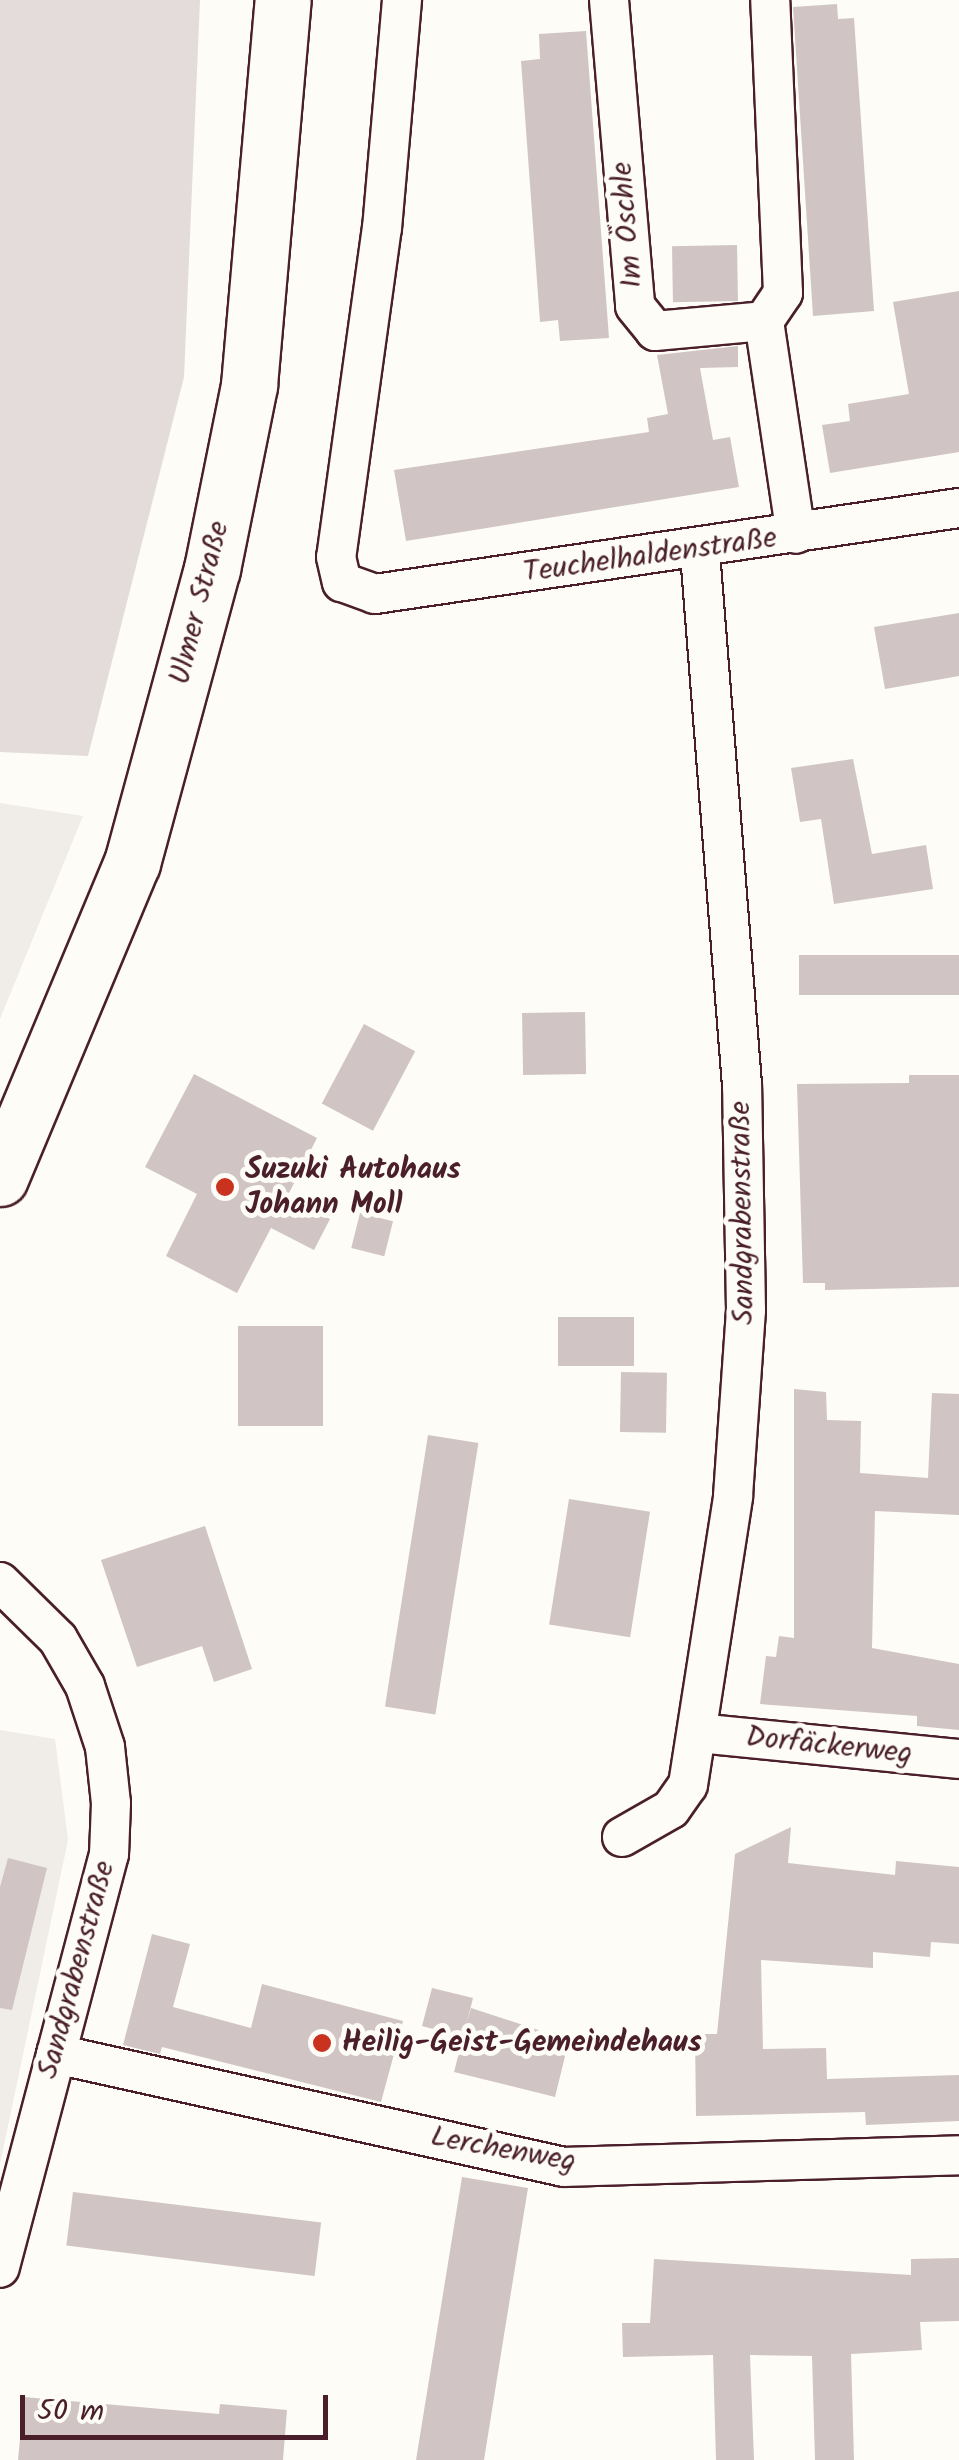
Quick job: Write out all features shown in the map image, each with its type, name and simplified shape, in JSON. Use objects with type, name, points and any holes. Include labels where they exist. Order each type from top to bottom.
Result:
[{"type":"main road","name":"Ulmer Straße","points":[[0,1178],[132,863],[212,569],[249,385],[283,0]]},
{"type":"street","name":"Teuchelhaldenstraße","points":[[402,0],[382,226],[336,556],[342,582],[374,594],[700,552],[959,508]]},
{"type":"street","name":"Im Öschle","points":[[609,0],[640,322],[655,331],[764,321]]},
{"type":"street","points":[[770,0],[784,294],[764,321],[796,534]]},
{"type":"street","name":"Sandgrabenstraße","points":[[622,1837],[638,1833],[680,1797],[698,1733],[733,1496],[746,1310],[742,1085],[700,552]]},
{"type":"street","name":"Sandgrabenstraße","points":[[0,1582],[58,1638],[85,1686],[105,1747],[109,1854],[0,2268]]},
{"type":"street","name":"Dorfäckerweg","points":[[698,1733],[959,1759]]},
{"type":"street","name":"Lerchenweg","points":[[56,2054],[564,2167],[959,2154]]},
{"type":"shaded area","points":[[0,0],[200,0],[184,377],[88,756],[0,752]]},
{"type":"shaded area","points":[[0,803],[83,816],[0,1019]]},
{"type":"shaded area","points":[[0,1730],[55,1739],[68,1840],[0,2164]]},
{"type":"building","points":[[837,4],[838,19],[854,18],[874,311],[813,316],[793,7]]},
{"type":"building","points":[[586,31],[609,338],[560,341],[558,320],[540,322],[521,61],[540,59],[539,34]]},
{"type":"building","points":[[737,245],[738,301],[673,302],[672,246]]},
{"type":"building","points":[[959,291],[959,452],[830,473],[822,425],[850,421],[848,404],[909,394],[893,302]]},
{"type":"building","points":[[738,346],[738,367],[700,368],[713,440],[730,437],[739,487],[406,541],[394,470],[649,432],[647,418],[668,414],[657,355]]},
{"type":"building","points":[[959,613],[959,676],[885,689],[874,627]]},
{"type":"building","points":[[853,759],[872,854],[926,845],[933,889],[834,904],[821,819],[800,822],[791,768]]},
{"type":"building","points":[[799,955],[959,955],[959,995],[799,995]]},
{"type":"building","points":[[585,1012],[586,1074],[523,1075],[522,1013]]},
{"type":"building","points":[[364,1024],[415,1051],[373,1131],[322,1103]]},
{"type":"building","points":[[194,1074],[317,1138],[287,1197],[330,1219],[314,1250],[271,1228],[237,1293],[166,1256],[197,1194],[145,1167]]},
{"type":"building","points":[[909,1075],[959,1075],[959,1287],[825,1290],[825,1283],[803,1283],[797,1084],[909,1083]]},
{"type":"building","points":[[360,1213],[393,1221],[384,1256],[351,1248]]},
{"type":"building","points":[[558,1317],[634,1317],[634,1366],[558,1366]]},
{"type":"building","points":[[238,1326],[323,1326],[323,1426],[238,1426]]},
{"type":"building","points":[[621,1372],[667,1373],[666,1433],[620,1432]]},
{"type":"building","points":[[794,1389],[826,1392],[827,1420],[861,1421],[860,1473],[928,1478],[932,1393],[959,1394],[959,1515],[875,1511],[872,1648],[959,1664],[959,1730],[917,1726],[917,1716],[760,1704],[766,1656],[776,1657],[779,1636],[794,1638]]},
{"type":"building","points":[[428,1435],[478,1443],[435,1715],[385,1707]]},
{"type":"building","points":[[569,1499],[650,1512],[630,1637],[549,1624]]},
{"type":"building","points":[[205,1526],[252,1669],[214,1682],[202,1646],[137,1667],[101,1560]]},
{"type":"building","points":[[791,1827],[788,1863],[895,1875],[896,1861],[959,1867],[959,1944],[931,1942],[930,1957],[873,1952],[873,1968],[761,1960],[763,2049],[826,2048],[827,2079],[959,2075],[959,2121],[866,2125],[865,2112],[696,2116],[695,2034],[717,2034],[735,1854]]},
{"type":"building","points":[[8,1858],[47,1868],[12,2010],[0,2008],[0,1887]]},
{"type":"building","name":"Heilig-Geist-Gemeindehaus","points":[[152,1934],[190,1944],[173,2007],[251,2028],[262,1984],[403,2021],[381,2102],[162,2047],[160,2054],[123,2045]]},
{"type":"building","points":[[432,1988],[473,1998],[466,2026],[471,2008],[569,2040],[555,2097],[454,2072],[463,2037],[422,2026]]},
{"type":"building","points":[[462,2177],[528,2188],[484,2460],[416,2460]]},
{"type":"building","points":[[73,2192],[321,2222],[315,2276],[66,2246]]},
{"type":"building","points":[[959,2258],[959,2321],[920,2322],[922,2350],[851,2354],[854,2460],[815,2460],[812,2356],[750,2355],[754,2460],[716,2460],[713,2355],[623,2357],[622,2323],[650,2323],[654,2259],[911,2275],[911,2259]]},
{"type":"building","points":[[24,2397],[219,2414],[220,2404],[287,2410],[283,2460],[18,2460]]},
{"type":"place","name":"Suzuki Autohaus Johann Moll","points":[[225,1187]]},
{"type":"place","name":"Heilig-Geist-Gemeindehaus","points":[[322,2043]]}]
